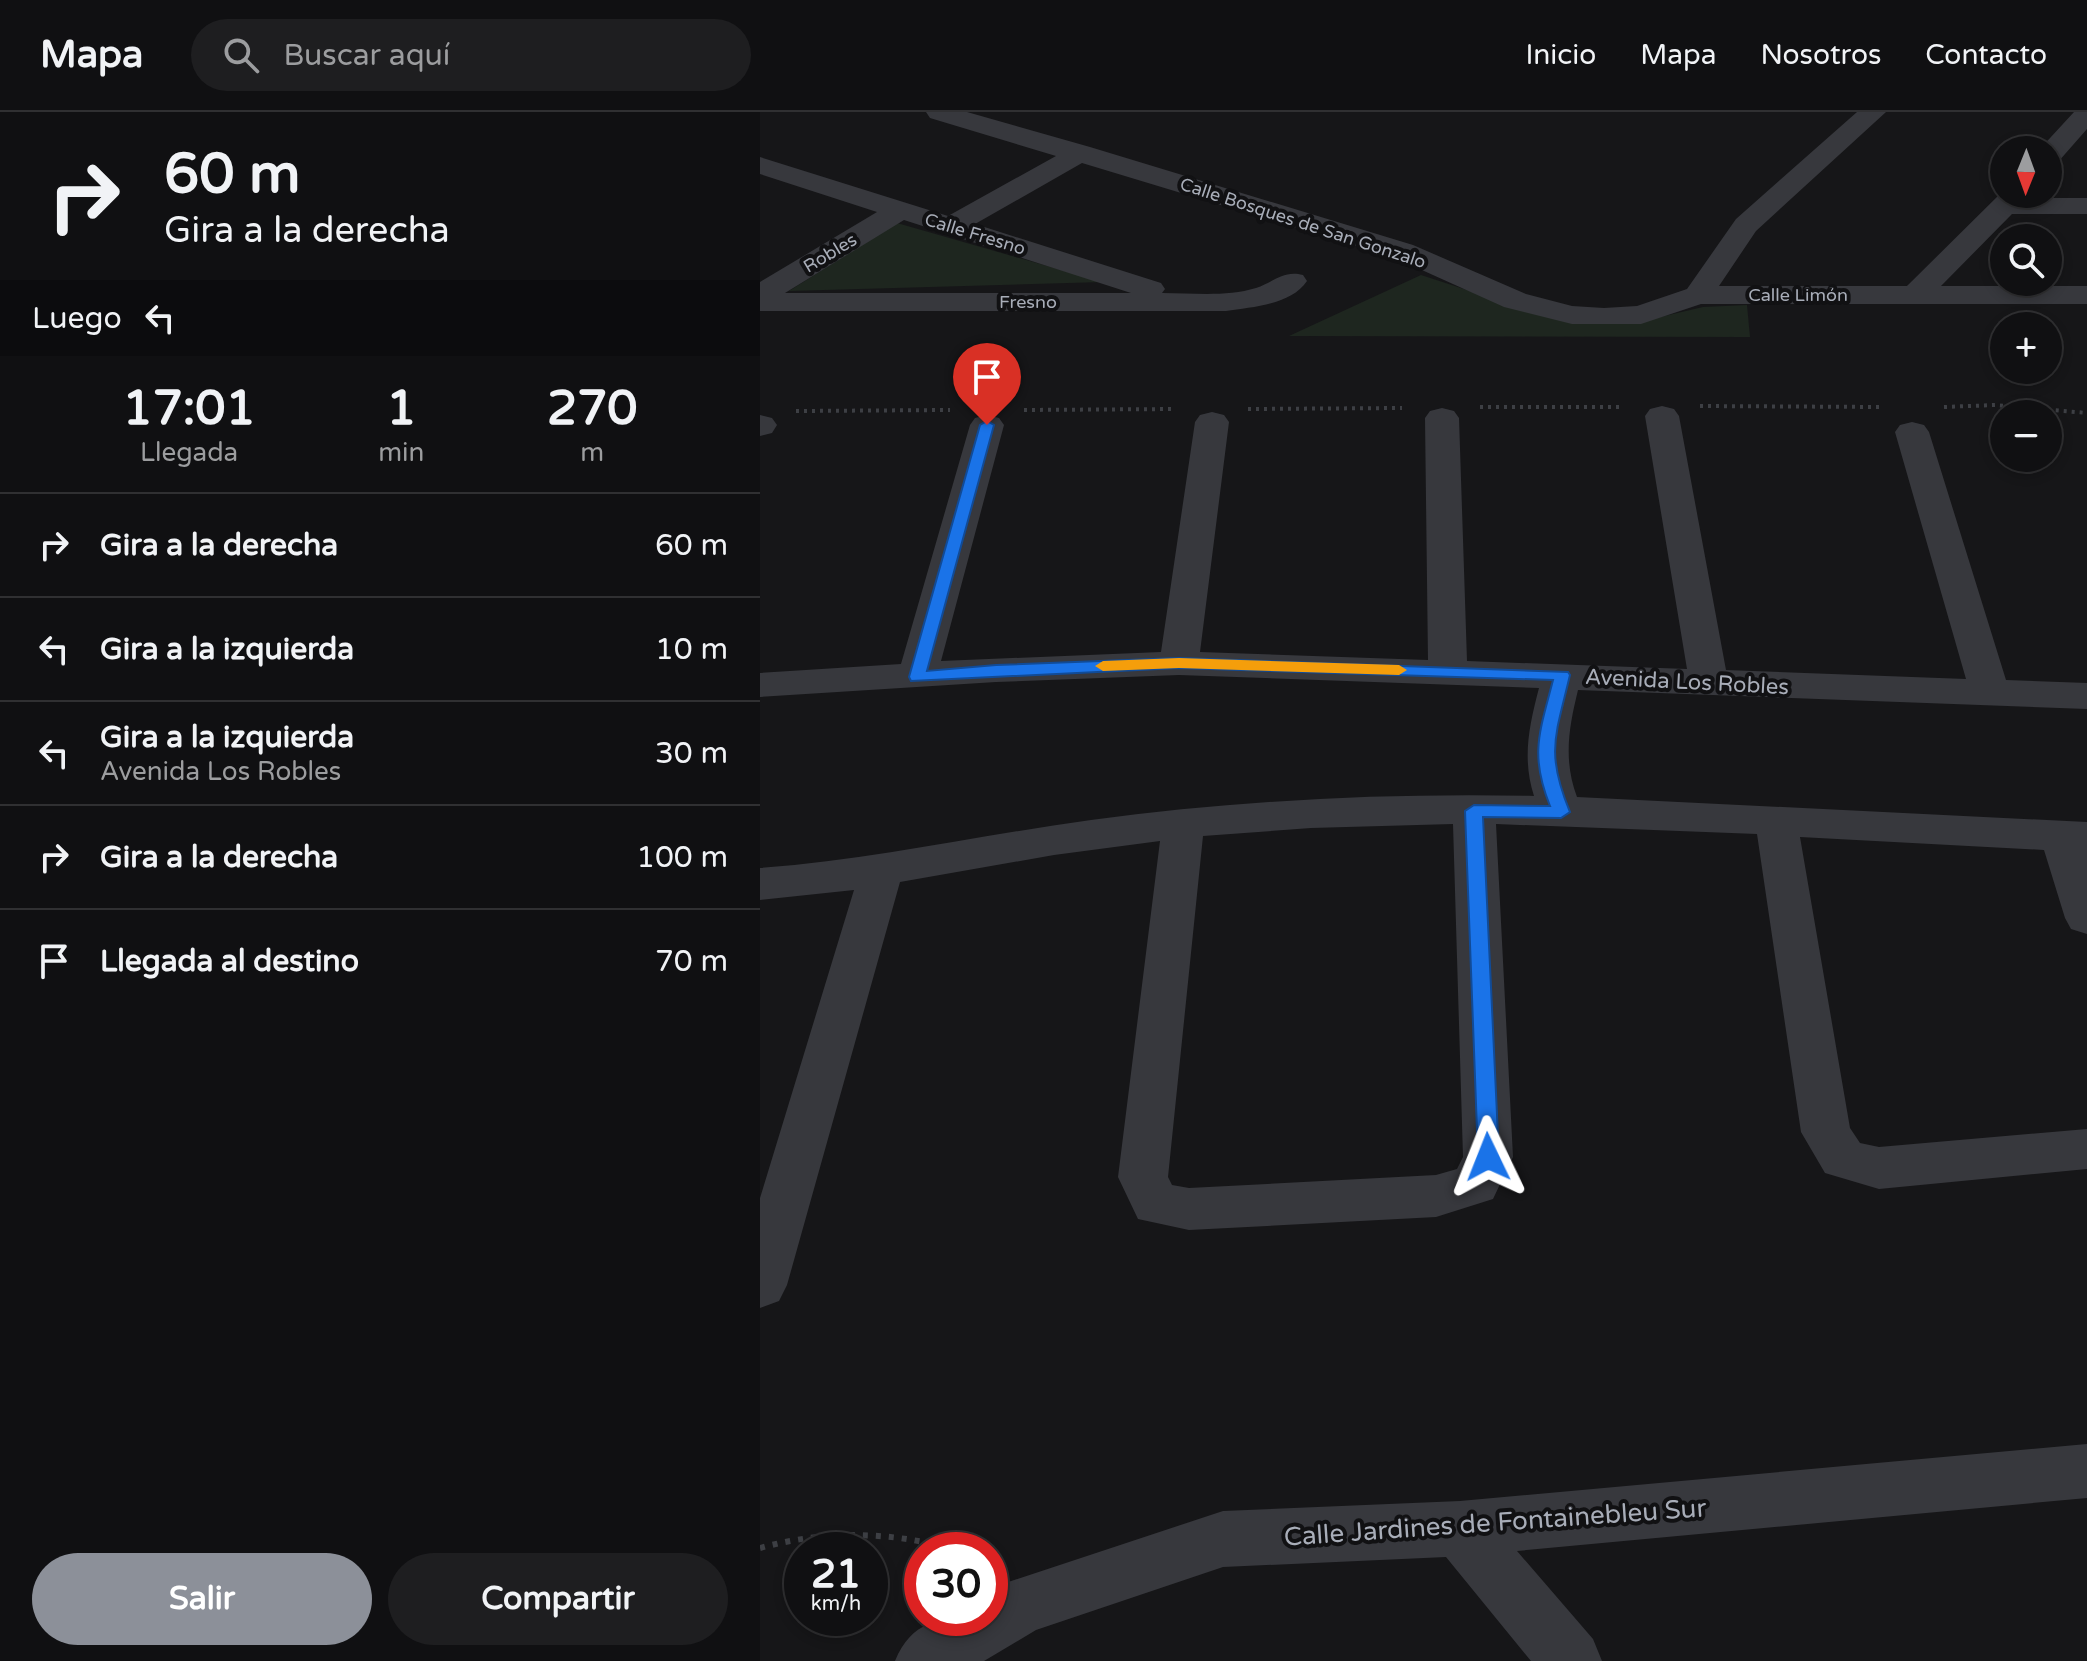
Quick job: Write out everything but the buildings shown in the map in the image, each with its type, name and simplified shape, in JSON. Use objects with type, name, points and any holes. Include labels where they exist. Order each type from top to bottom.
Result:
[{"type":"street","name":"Calle Bosques de San Gonzalo","points":[[939,112],[1403,251],[1515,301],[1572,315],[1641,315],[1698,295]]},
{"type":"street","points":[[1698,295],[1746,225],[1873,112]]},
{"type":"street","points":[[2062,142],[2083,120]]},
{"type":"street","points":[[963,230],[1091,156]]},
{"type":"street","name":"Calle Fresno","points":[[760,165],[1191,302]]},
{"type":"street","points":[[2062,204],[2087,206]]},
{"type":"street","points":[[1906,294],[2002,208]]},
{"type":"street","name":"Robles","points":[[760,295],[900,210]]},
{"type":"street","name":"Calle Limón","points":[[1720,260],[1906,294]]},
{"type":"street","name":"Fresno","points":[[760,302],[1243,301],[1266,295],[1292,281]]},
{"type":"street","name":"Calle Limón","points":[[1698,295],[2087,295]]},
{"type":"street","points":[[1662,416],[1709,683]]},
{"type":"street","points":[[1442,418],[1448,672]]},
{"type":"street","points":[[1179,663],[1212,422]]},
{"type":"street","points":[[917,677],[987,425]]},
{"type":"street","points":[[1912,432],[1990,694]]},
{"type":"street","name":"Avenida Los Robles","points":[[760,685],[996,670],[1179,663],[2087,696]]},
{"type":"street","points":[[1561,812],[1548,779],[1545,747],[1562,675]]},
{"type":"street","points":[[1183,823],[1143,1177],[1156,1204],[1189,1209],[1436,1196],[1475,1184],[1488,1157],[1474,811]]},
{"type":"street","points":[[760,884],[881,872],[1021,846],[1183,823],[1314,813],[1561,812],[2074,836],[2087,918]]},
{"type":"street","points":[[1776,820],[1826,1132],[1843,1159],[1879,1168],[2087,1149]]},
{"type":"street","points":[[760,1285],[881,872]]},
{"type":"street","name":"Calle Jardines de Fontainebleu Sur","points":[[926,1661],[1020,1606],[1223,1539],[1460,1529],[2087,1471]]},
{"type":"street","points":[[1460,1529],[1571,1661]]},
{"type":"path","points":[[760,1548],[778,1542],[853,1534],[904,1540]]},
{"type":"shaded area","points":[[897,223],[1103,282],[789,291]]},
{"type":"shaded area","points":[[1421,275],[1547,316],[1639,322],[1703,307],[1747,305],[1750,337],[1289,336]]},
{"type":"slow traffic","points":[[1103,666],[1179,663],[1399,670]]},
{"type":"route","points":[[987,425],[917,677],[996,670],[1179,663],[1562,675],[1545,747],[1548,779],[1561,812],[1474,811],[1488,1157]]}]
